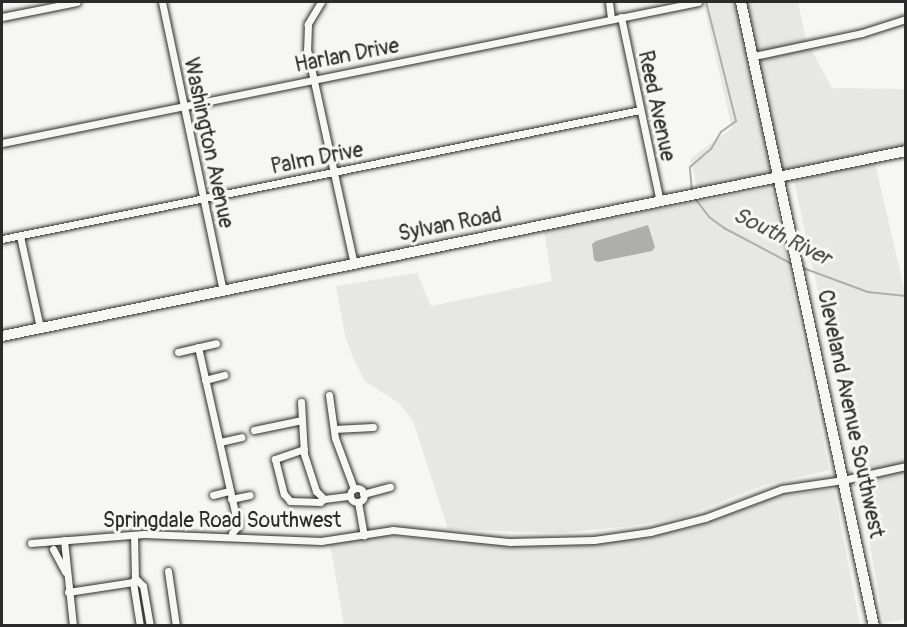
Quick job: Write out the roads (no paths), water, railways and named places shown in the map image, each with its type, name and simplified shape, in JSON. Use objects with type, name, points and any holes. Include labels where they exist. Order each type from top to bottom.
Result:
[{"type":"main road","name":"Cleveland Avenue Southwest","points":[[741,2],[874,626]]},
{"type":"main road","name":"Sylvan Road","points":[[2,336],[906,151]]},
{"type":"street","points":[[2,17],[77,2]]},
{"type":"street","name":"Washington Avenue","points":[[162,2],[182,106],[223,291]]},
{"type":"street","points":[[321,2],[308,24],[306,38],[354,264]]},
{"type":"street","points":[[609,2],[611,19]]},
{"type":"street","name":"Harlan Drive","points":[[2,143],[621,17],[652,7],[698,2]]},
{"type":"street","name":"Reed Avenue","points":[[621,17],[660,202]]},
{"type":"street","points":[[754,56],[862,33],[906,19]]},
{"type":"street","name":"Palm Drive","points":[[2,239],[640,110]]},
{"type":"street","points":[[20,236],[40,328]]},
{"type":"street","points":[[178,352],[216,343]]},
{"type":"street","points":[[198,347],[230,491],[235,519],[231,524],[232,535]]},
{"type":"street","points":[[205,380],[224,375]]},
{"type":"street","points":[[329,395],[334,429],[343,463],[354,489],[363,494]]},
{"type":"street","points":[[302,402],[304,449],[310,476],[316,491],[324,499]]},
{"type":"street","points":[[254,429],[302,420]]},
{"type":"street","points":[[334,429],[373,427]]},
{"type":"street","points":[[220,442],[242,437]]},
{"type":"street","points":[[304,449],[275,459],[284,494],[290,501],[320,502],[324,499],[350,496]]},
{"type":"street","name":"Springdale Road Southwest","points":[[31,543],[134,535],[232,535],[321,541],[393,530],[510,542],[594,540],[650,532],[705,518],[782,489],[843,480],[906,466]]},
{"type":"street","points":[[364,535],[358,502],[363,494],[390,487]]},
{"type":"street","points":[[350,496],[354,489]]},
{"type":"street","points":[[213,495],[230,491]]},
{"type":"street","points":[[231,499],[250,495]]},
{"type":"street","points":[[350,496],[354,502],[358,502]]},
{"type":"street","points":[[134,535],[134,580],[140,626]]},
{"type":"street","points":[[64,540],[73,626]]},
{"type":"street","points":[[52,549],[66,574]]},
{"type":"street","points":[[168,571],[176,626]]},
{"type":"street","points":[[68,592],[134,580],[143,586],[150,626]]},
{"type":"waterway","name":"South River","points":[[692,192],[690,167],[711,149],[721,132],[736,121],[706,2]]},
{"type":"waterway","name":"South River","points":[[694,197],[709,217],[724,228],[792,264]]},
{"type":"waterway","name":"South River","points":[[803,268],[868,292],[906,296]]}]
